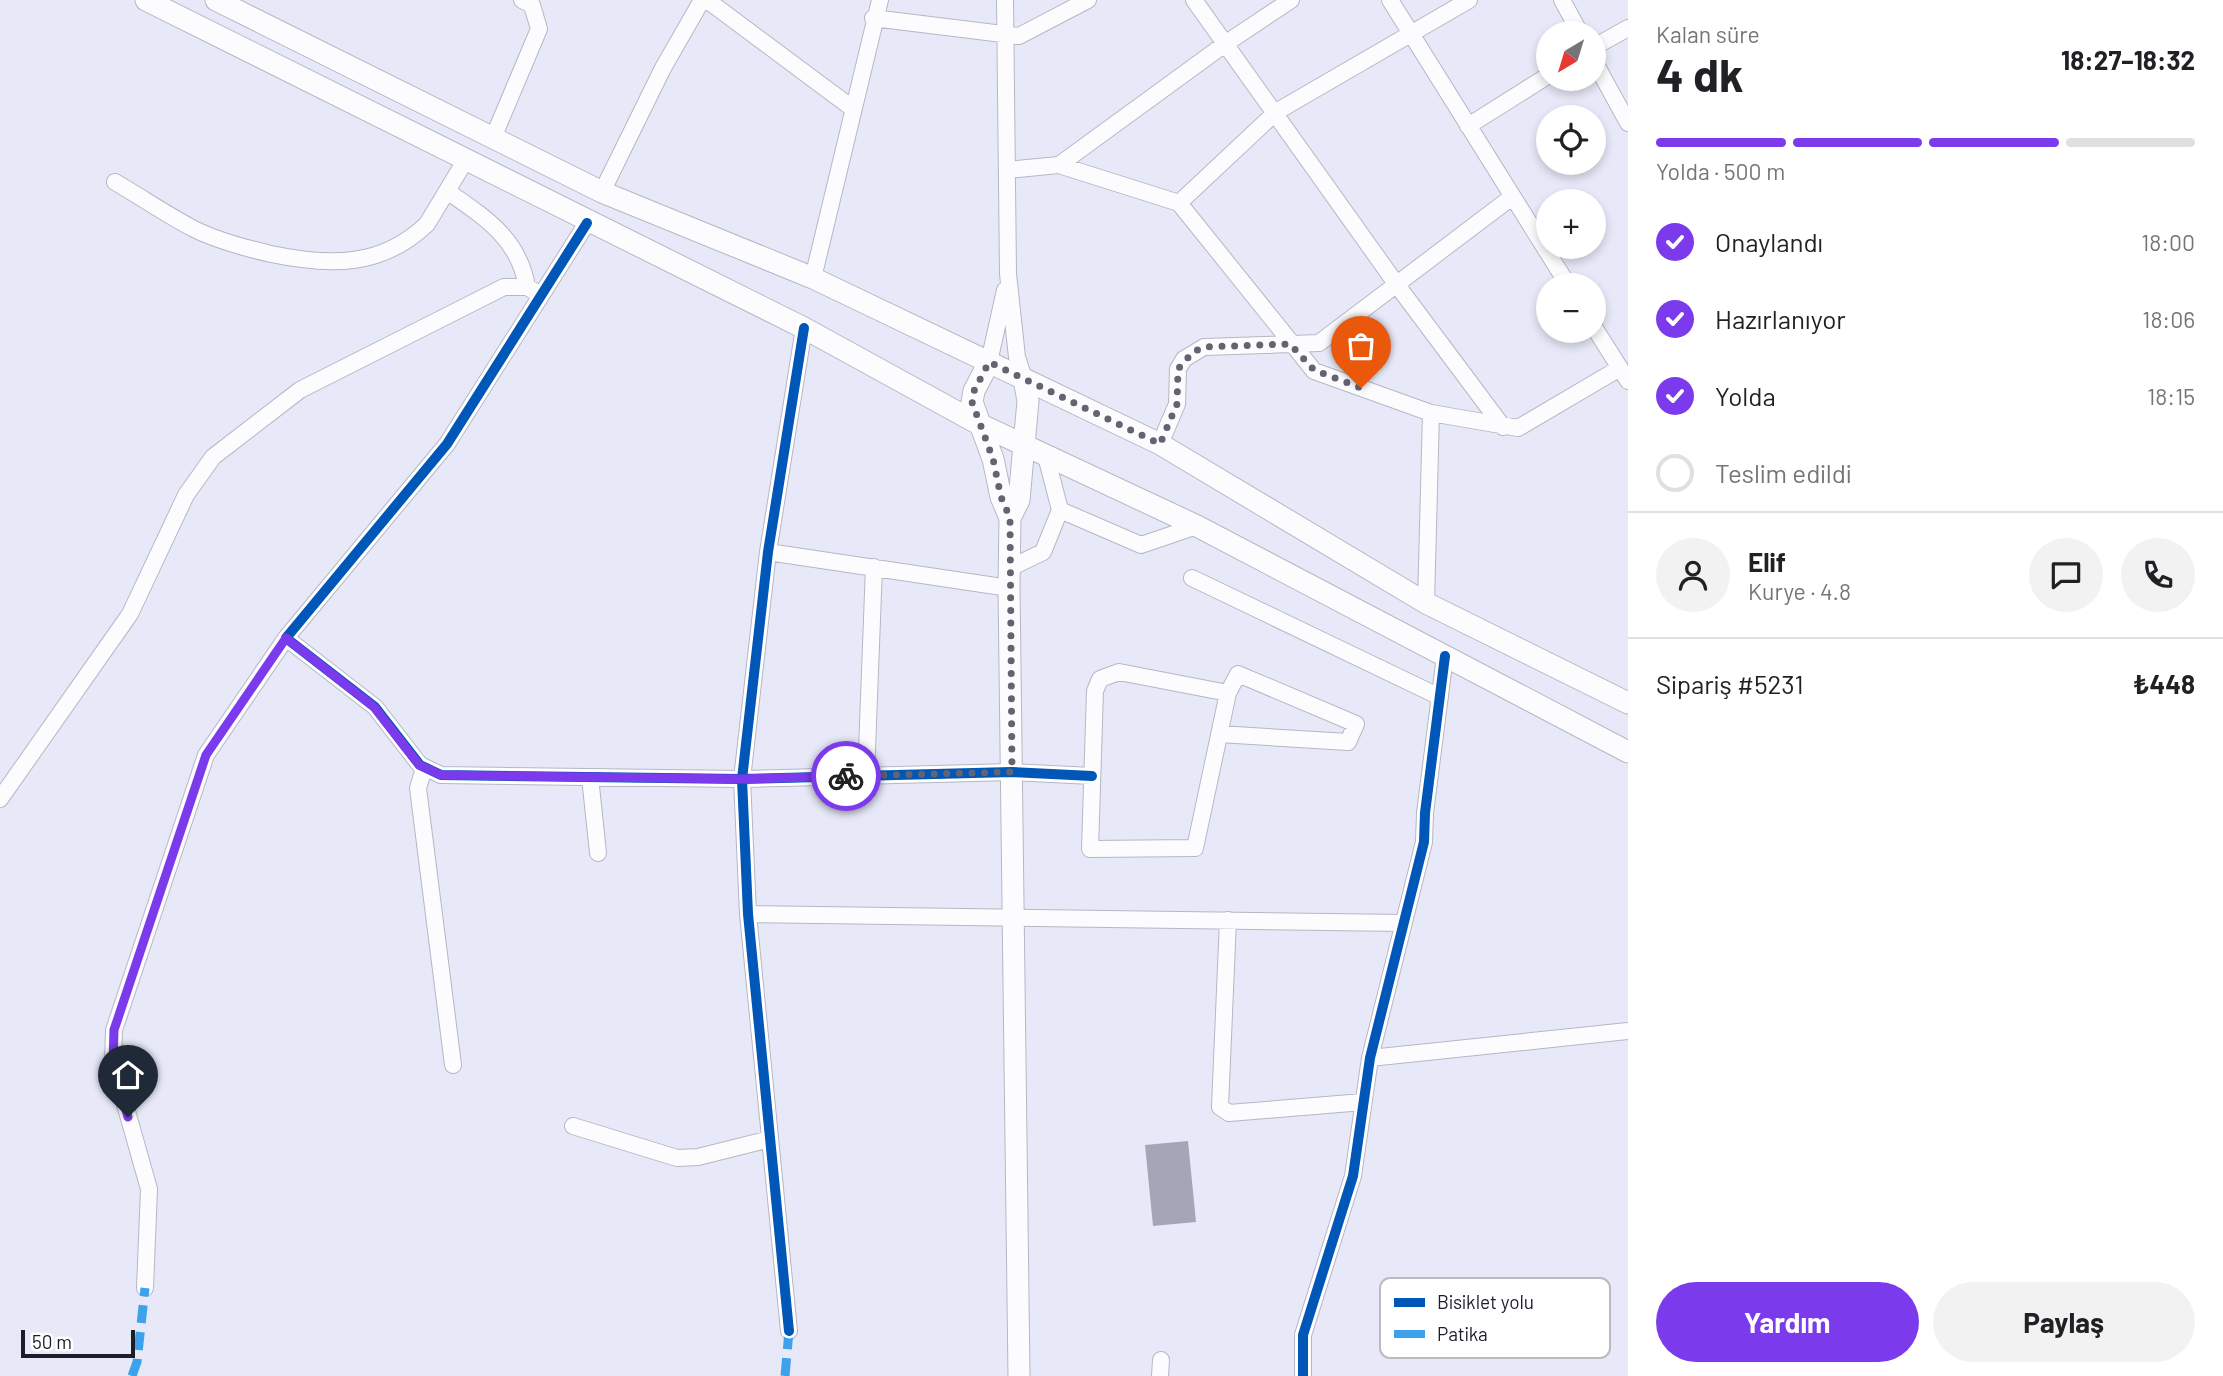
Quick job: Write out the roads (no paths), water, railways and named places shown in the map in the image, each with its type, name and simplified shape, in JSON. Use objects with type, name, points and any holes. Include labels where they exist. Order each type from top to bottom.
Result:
[{"type":"main road","points":[[146,0],[804,328],[977,423],[1197,526],[1628,752]]},
{"type":"main road","points":[[216,0],[602,192],[813,278],[1160,444],[1426,603],[1628,703]]},
{"type":"main road","points":[[989,362],[974,391],[972,402],[977,423],[993,459],[1001,497],[1010,518],[1012,917],[1019,1376]]},
{"type":"main road","points":[[1010,518],[1019,500],[1028,401],[1024,379]]},
{"type":"street","points":[[494,138],[539,29],[532,5],[522,0]]},
{"type":"street","points":[[602,192],[663,68],[705,0],[852,108]]},
{"type":"street","points":[[813,278],[873,18],[880,0]]},
{"type":"street","points":[[1004,0],[1008,274],[1016,345],[1024,379]]},
{"type":"street","points":[[873,18],[1019,36],[1088,0]]},
{"type":"street","points":[[1194,0],[1397,285],[1503,427]]},
{"type":"street","points":[[1059,166],[1225,44],[1291,0]]},
{"type":"street","points":[[1390,0],[1560,273]]},
{"type":"street","points":[[1179,202],[1276,112],[1412,36],[1469,0]]},
{"type":"street","points":[[1562,0],[1573,21]]},
{"type":"street","points":[[1606,40],[1628,28]]},
{"type":"street","points":[[1468,126],[1536,83]]},
{"type":"street","points":[[1606,83],[1628,123]]},
{"type":"street","points":[[115,182],[215,238],[265,252],[324,263],[355,262],[398,247],[427,224],[465,161]]},
{"type":"street","points":[[1007,170],[1059,166],[1179,202],[1290,344],[1314,370],[1432,413],[1518,428],[1624,374],[1604,343]]},
{"type":"street","points":[[447,191],[492,223],[510,242],[521,264],[527,286]]},
{"type":"street","points":[[1160,444],[1177,404],[1178,369],[1193,352],[1204,347],[1319,343],[1512,197]]},
{"type":"street","points":[[145,1288],[149,1189],[113,1062],[114,1030],[206,755],[286,638],[447,444],[587,222]]},
{"type":"street","points":[[989,362],[1008,274]]},
{"type":"street","points":[[0,799],[130,614],[186,495],[213,457],[300,390],[504,287],[527,286],[541,295]]},
{"type":"street","points":[[789,1331],[748,914],[742,779],[768,552],[804,328]]},
{"type":"street","points":[[1426,603],[1432,413]]},
{"type":"street","points":[[768,552],[874,567],[1010,578],[1043,551],[1060,510],[1046,456]]},
{"type":"street","points":[[1060,510],[1141,544],[1197,526]]},
{"type":"street","points":[[866,776],[874,567]]},
{"type":"street","points":[[1192,578],[1440,697]]},
{"type":"street","points":[[286,638],[374,707],[424,768],[441,775],[742,779],[1012,772],[1092,776]]},
{"type":"street","points":[[1303,1376],[1303,1335],[1353,1177],[1370,1058],[1424,842],[1425,813],[1445,656]]},
{"type":"street","points":[[1219,734],[1348,742],[1356,724],[1238,674],[1228,693],[1219,734],[1195,848],[1090,849],[1095,691],[1106,674],[1119,672],[1228,693]]},
{"type":"street","points":[[424,768],[418,788],[453,1065]]},
{"type":"street","points":[[590,777],[598,853]]},
{"type":"street","points":[[748,914],[1404,923]]},
{"type":"street","points":[[1228,920],[1220,1107],[1230,1113],[1363,1102]]},
{"type":"street","points":[[1370,1058],[1628,1031]]},
{"type":"street","points":[[573,1126],[677,1158],[698,1157],[770,1139]]}]
